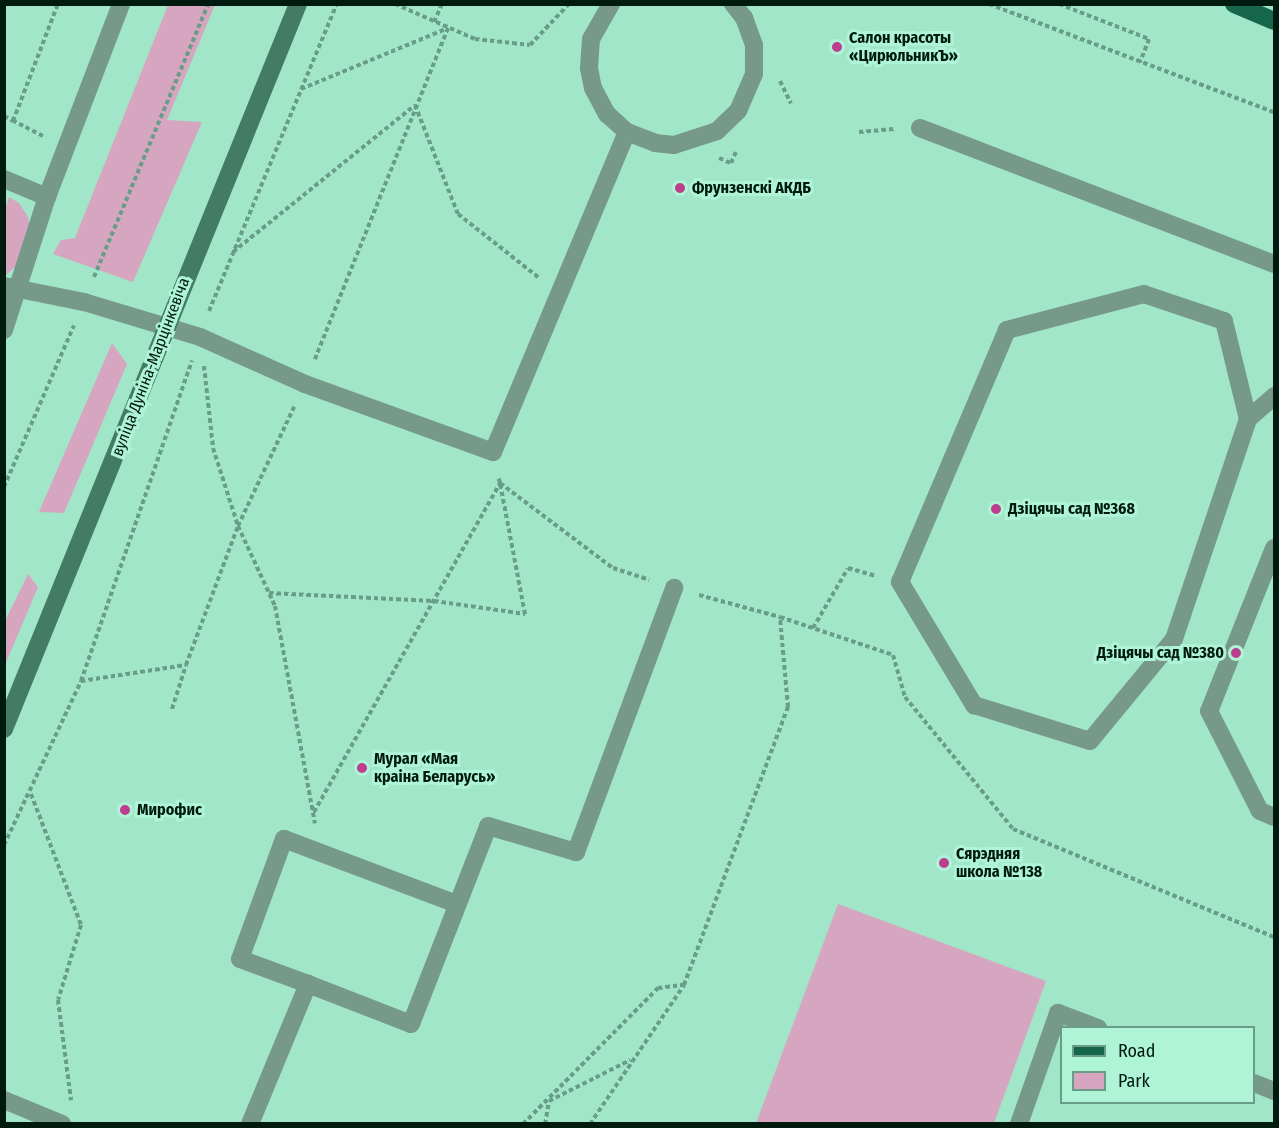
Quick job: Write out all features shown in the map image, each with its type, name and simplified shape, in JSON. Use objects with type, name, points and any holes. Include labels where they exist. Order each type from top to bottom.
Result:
[{"type":"main road","points":[[1234,4],[1275,21]]},
{"type":"street","name":"вуліца Дуніна-Марцінкевіча","points":[[4,729],[80,549],[166,327],[298,4]]},
{"type":"lane","points":[[4,330],[13,286],[121,4]]},
{"type":"lane","points":[[611,4],[591,39],[589,68],[593,88],[607,114],[627,132],[655,143],[679,143],[717,131],[738,111],[754,74],[754,45],[744,18],[733,4]]},
{"type":"lane","points":[[920,128],[1275,264]]},
{"type":"lane","points":[[13,286],[84,302],[200,337],[305,384],[493,452],[627,132]]},
{"type":"lane","points":[[4,179],[47,197]]},
{"type":"lane","points":[[1248,418],[1224,321],[1144,294],[1007,330],[900,582],[974,705],[1090,741],[1174,639],[1248,418],[1275,396]]},
{"type":"lane","points":[[1275,548],[1209,711],[1260,812],[1275,817]]},
{"type":"lane","points":[[457,904],[284,839],[240,959],[411,1024],[488,826],[576,852],[674,588]]},
{"type":"lane","points":[[250,1124],[308,984]]},
{"type":"lane","points":[[1019,1124],[1058,1013],[1093,1026]]},
{"type":"lane","points":[[1255,1083],[1275,1091]]},
{"type":"lane","points":[[4,1100],[67,1118]]},
{"type":"path","points":[[13,121],[58,4]]},
{"type":"path","points":[[4,487],[208,4]]},
{"type":"path","points":[[4,845],[31,794],[81,681],[200,337],[233,252],[337,4]]},
{"type":"path","points":[[395,4],[475,39],[530,45],[569,4]]},
{"type":"path","points":[[434,22],[442,4]]},
{"type":"path","points":[[988,4],[1275,112]]},
{"type":"path","points":[[1059,4],[1149,39],[1140,62]]},
{"type":"path","points":[[301,89],[448,28]]},
{"type":"path","points":[[172,710],[186,665],[238,526],[305,384],[448,28]]},
{"type":"path","points":[[777,76],[791,104]]},
{"type":"path","points":[[233,252],[416,105]]},
{"type":"path","points":[[416,105],[458,213],[560,293]]},
{"type":"path","points":[[4,116],[65,148]]},
{"type":"path","points":[[859,132],[920,128]]},
{"type":"path","points":[[679,143],[731,163],[741,142]]},
{"type":"path","points":[[200,337],[213,448],[238,526],[275,606],[321,853]]},
{"type":"path","points":[[268,593],[434,601],[525,614],[493,452]]},
{"type":"path","points":[[500,483],[613,568],[674,588],[780,616],[893,655],[905,697],[1013,829],[1275,937]]},
{"type":"path","points":[[313,812],[500,483]]},
{"type":"path","points":[[813,628],[848,568],[900,582]]},
{"type":"path","points":[[590,1124],[684,985],[788,707],[780,616]]},
{"type":"path","points":[[81,681],[186,665]]},
{"type":"path","points":[[31,794],[81,925],[58,1000],[67,1118]]},
{"type":"path","points":[[523,1124],[549,1101],[658,988],[684,985]]},
{"type":"path","points":[[549,1101],[633,1058]]},
{"type":"path","points":[[545,1124],[549,1101]]},
{"type":"green space","points":[[168,5],[215,5],[167,120],[202,122],[133,282],[53,254],[61,240],[75,238]]},
{"type":"green space","points":[[9,197],[19,203],[28,217],[30,231],[15,267],[5,276],[5,209]]},
{"type":"green space","points":[[112,343],[127,364],[64,513],[39,512]]},
{"type":"green space","points":[[28,574],[38,587],[5,665],[5,621]]},
{"type":"green space","points":[[838,904],[1046,981],[994,1123],[756,1123]]},
{"type":"place","name":"Салон красоты «ЦирюльникЪ»","points":[[837,47]]},
{"type":"place","name":"Фрунзенскі АКДБ","points":[[680,188]]},
{"type":"place","name":"Дзіцячы сад №368","points":[[996,509]]},
{"type":"place","name":"Дзіцячы сад №380","points":[[1236,653]]},
{"type":"place","name":"Мурал «Мая краіна Беларусь»","points":[[362,768]]},
{"type":"place","name":"Мирофис","points":[[125,810]]},
{"type":"place","name":"Сярэдняя школа №138","points":[[944,863]]}]
